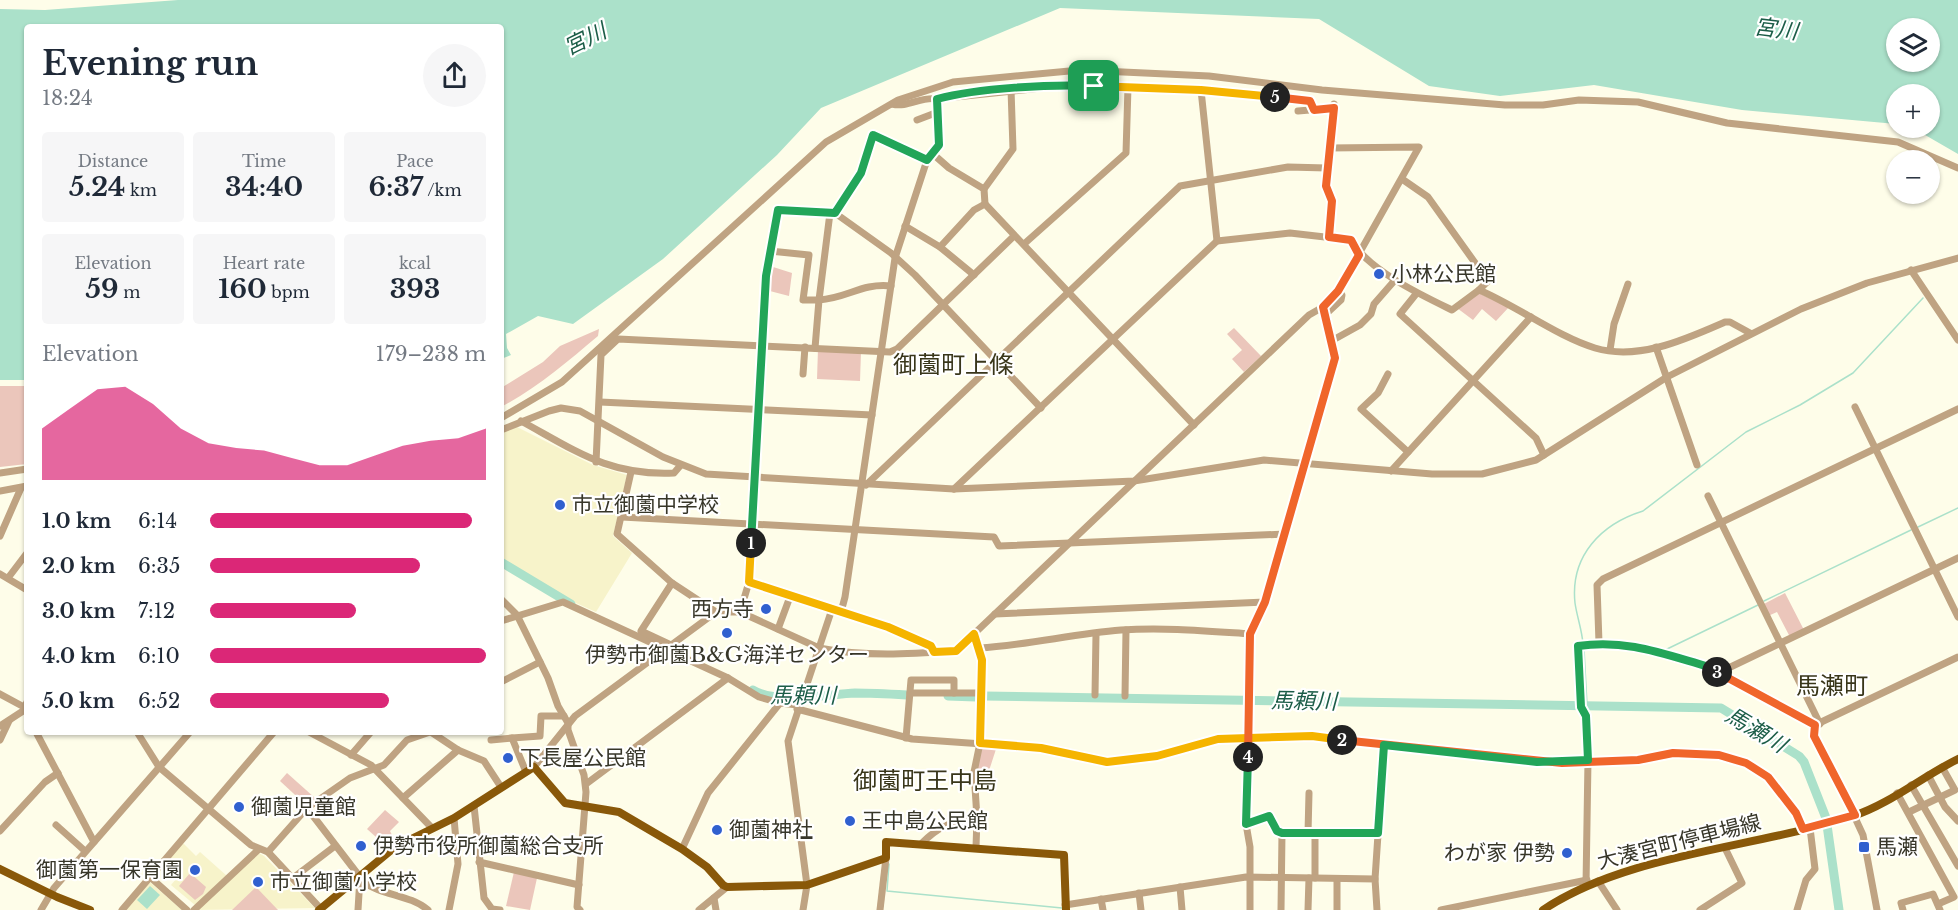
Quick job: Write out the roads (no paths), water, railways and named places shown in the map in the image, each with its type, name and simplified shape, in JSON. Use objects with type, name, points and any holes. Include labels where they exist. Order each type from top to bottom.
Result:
[{"type":"main road","name":"大湊宮町停車場線","points":[[1543,910],[1587,883],[1855,815],[1958,759]]},
{"type":"main road","points":[[320,909],[361,879],[395,847],[454,818],[534,767],[564,803],[619,812],[682,849],[707,867],[728,887],[807,885],[886,858],[886,842],[921,843],[1065,855],[1066,908]]},
{"type":"main road","points":[[0,869],[50,894],[90,910]]},
{"type":"street","points":[[504,416],[562,382],[826,142],[892,104],[953,82],[1080,70],[1209,76],[1322,90],[1505,105],[1620,100],[1657,105],[1727,123],[1898,142],[1958,168]]},
{"type":"street","points":[[892,104],[899,106],[927,97],[937,99],[1011,89],[1069,85],[1201,90],[1310,101],[1314,110]]},
{"type":"street","points":[[1024,244],[1126,153],[1128,87]]},
{"type":"street","points":[[1011,89],[1013,149],[984,189],[985,204],[1194,425]]},
{"type":"street","points":[[1201,90],[1217,241]]},
{"type":"street","points":[[841,612],[864,485],[895,258],[927,160],[939,145],[937,99]]},
{"type":"street","points":[[1298,111],[1334,106],[1326,186],[1332,201],[1329,237]]},
{"type":"street","points":[[917,120],[938,112]]},
{"type":"street","points":[[814,348],[833,213],[861,173],[873,135],[927,160]]},
{"type":"street","points":[[534,767],[566,720],[716,612],[727,610],[740,612],[819,648],[865,654],[956,651],[1309,315],[1325,310],[1359,255],[1419,147],[1329,148]]},
{"type":"street","points":[[933,154],[949,168],[984,189]]},
{"type":"street","points":[[864,485],[1180,186],[1288,166],[1327,168]]},
{"type":"street","points":[[954,489],[1217,241],[1290,233],[1351,240],[1359,255],[1395,280],[1416,294],[1452,310],[1488,281],[1428,197],[1402,179]]},
{"type":"street","points":[[940,247],[974,210],[985,204]]},
{"type":"street","points":[[740,612],[749,582],[766,276],[778,210],[833,213],[895,258],[944,304],[1041,408]]},
{"type":"street","points":[[905,226],[940,247],[974,275]]},
{"type":"street","points":[[596,462],[602,355],[618,339],[881,351],[897,349],[1014,236]]},
{"type":"street","points":[[770,251],[809,252],[803,300],[842,296],[863,286],[891,286]]},
{"type":"street","points":[[504,429],[561,408],[580,411],[680,466],[706,474],[864,485],[954,489],[1134,481],[1251,461],[1305,462],[1442,475],[1482,474],[1519,466],[1544,455],[1667,377],[1750,333],[1835,295],[1911,270],[1958,258]]},
{"type":"street","points":[[1911,270],[1958,340]]},
{"type":"street","points":[[1333,340],[1366,320],[1374,304],[1395,280]]},
{"type":"street","points":[[1610,350],[1614,324],[1628,284]]},
{"type":"street","points":[[1479,290],[1596,348],[1610,350],[1656,348],[1725,322],[1730,322],[1750,333]]},
{"type":"street","points":[[1416,294],[1400,314],[1536,438],[1544,455]]},
{"type":"street","points":[[1250,910],[1250,847],[1246,824],[1250,634],[1265,602],[1335,358],[1325,310]]},
{"type":"street","points":[[1391,471],[1531,316]]},
{"type":"street","points":[[803,374],[805,347]]},
{"type":"street","points":[[1656,348],[1697,465]]},
{"type":"street","points":[[1388,374],[1378,393],[1361,409],[1408,452]]},
{"type":"street","points":[[600,402],[872,415]]},
{"type":"street","points":[[1855,407],[1958,617]]},
{"type":"street","points":[[1599,643],[1597,585],[1599,582],[1958,409]]},
{"type":"street","points":[[521,421],[596,462],[631,472],[674,473],[680,466]]},
{"type":"street","points":[[0,473],[24,469]]},
{"type":"street","points":[[631,472],[617,534],[672,583],[716,612]]},
{"type":"street","points":[[0,491],[24,487]]},
{"type":"street","points":[[0,534],[24,487]]},
{"type":"street","points":[[1708,496],[1817,724],[1814,736],[1855,815],[1863,835],[1877,910]]},
{"type":"street","points":[[622,518],[994,537],[999,546],[1285,534]]},
{"type":"street","points":[[8,578],[24,557]]},
{"type":"street","points":[[1719,673],[1958,558]]},
{"type":"street","points":[[0,574],[24,588]]},
{"type":"street","points":[[749,582],[791,594],[918,639],[931,646],[934,652]]},
{"type":"street","points":[[672,583],[641,631],[759,697],[780,703],[800,702],[906,738],[1041,748],[1107,762],[1157,756],[1218,739],[1248,736],[1312,736],[1537,762],[1638,760],[1673,753],[1697,753],[1734,759],[1768,777],[1806,828],[1815,869],[1806,880],[1797,910]]},
{"type":"street","points":[[778,629],[791,594]]},
{"type":"street","points":[[504,620],[563,602],[669,646]]},
{"type":"street","points":[[995,614],[1265,602]]},
{"type":"street","points":[[504,603],[517,615],[540,662],[566,720],[567,730],[586,784],[579,885],[578,907],[580,910]]},
{"type":"street","points":[[803,910],[807,885],[788,741],[831,609]]},
{"type":"street","points":[[979,648],[1018,646],[1126,630],[1189,630],[1250,634]]},
{"type":"street","points":[[1125,696],[1126,630]]},
{"type":"street","points":[[974,634],[982,660],[980,743],[974,772],[976,848]]},
{"type":"street","points":[[1095,695],[1096,634]]},
{"type":"street","points":[[1441,910],[1587,883],[1588,760],[1586,716],[1581,707],[1583,645],[1599,643],[1648,650],[1706,666],[1817,724]]},
{"type":"street","points":[[1817,724],[1958,657]]},
{"type":"street","points":[[504,680],[540,662]]},
{"type":"street","points":[[586,784],[728,678]]},
{"type":"street","points":[[906,738],[911,680],[954,680],[954,693]]},
{"type":"street","points":[[910,693],[981,693]]},
{"type":"street","points":[[0,694],[24,707]]},
{"type":"street","points":[[682,849],[708,793],[780,703]]},
{"type":"street","points":[[0,726],[24,709]]},
{"type":"street","points":[[491,740],[540,736],[541,716],[566,720]]},
{"type":"street","points":[[0,740],[10,719]]},
{"type":"street","points":[[38,735],[94,842]]},
{"type":"street","points":[[139,735],[159,767],[258,850],[268,852],[320,909]]},
{"type":"street","points":[[41,910],[50,894],[85,851],[187,735]]},
{"type":"street","points":[[122,910],[271,735]]},
{"type":"street","points":[[314,735],[376,769],[432,828]]},
{"type":"street","points":[[351,755],[368,735]]},
{"type":"street","points":[[268,852],[307,808],[350,778],[384,765],[407,740],[421,735]]},
{"type":"street","points":[[435,735],[458,750],[484,761],[501,788]]},
{"type":"street","points":[[444,735],[446,742]]},
{"type":"street","points":[[512,738],[526,772]]},
{"type":"street","points":[[1377,910],[1375,879],[1384,745]]},
{"type":"street","points":[[403,798],[458,750]]},
{"type":"street","points":[[1909,812],[1955,790],[1942,767]]},
{"type":"street","points":[[0,831],[45,782],[58,773]]},
{"type":"street","points":[[1928,775],[1958,821]]},
{"type":"street","points":[[1911,785],[1957,860]]},
{"type":"street","points":[[1308,910],[1312,878],[1309,793]]},
{"type":"street","points":[[1897,793],[1954,897],[1939,907],[1933,894],[1901,903],[1903,910]]},
{"type":"street","points":[[474,806],[484,898],[489,909],[501,910]]},
{"type":"street","points":[[307,808],[361,879],[382,893],[405,898],[428,910]]},
{"type":"street","points":[[1246,824],[1269,816],[1277,831],[1282,833],[1378,833]]},
{"type":"street","points":[[449,910],[458,864],[454,818]]},
{"type":"street","points":[[921,843],[936,829],[948,823],[977,818]]},
{"type":"street","points":[[56,825],[85,851]]},
{"type":"street","points":[[1281,910],[1282,833]]},
{"type":"street","points":[[293,878],[335,846]]},
{"type":"street","points":[[1700,910],[1742,883],[1725,848]]},
{"type":"street","points":[[194,910],[258,850]]},
{"type":"street","points":[[880,910],[886,858]]},
{"type":"street","points":[[479,862],[579,885]]},
{"type":"street","points":[[1066,908],[1101,899],[1250,877],[1375,879]]},
{"type":"street","points":[[150,878],[187,910]]},
{"type":"street","points":[[358,910],[361,879]]},
{"type":"street","points":[[1337,879],[1337,910]]},
{"type":"street","points":[[1598,881],[1617,910]]},
{"type":"street","points":[[699,910],[728,887]]},
{"type":"street","points":[[1180,887],[1182,910]]},
{"type":"street","points":[[1139,893],[1141,910]]},
{"type":"street","points":[[714,898],[716,910]]},
{"type":"street","points":[[1101,899],[1103,910]]},
{"type":"water","name":"宮川","points":[[178,0],[1958,0],[1958,154],[1930,138],[1940,138],[1940,84],[1886,84],[1886,123],[1742,110],[1594,85],[1500,96],[1429,86],[1319,19],[1060,8],[821,108],[777,155],[663,259],[573,324],[538,316],[506,334],[507,348],[511,355],[504,358],[504,24],[24,24],[24,380],[0,380],[0,9],[45,10]]},
{"type":"water","points":[[150,886],[160,895],[147,909],[137,900]]},
{"type":"waterway","points":[[1583,644],[1575,603],[1575,586],[1583,557],[1591,544],[1614,524],[1643,511],[1746,432],[1800,405],[1853,373],[1923,298]]},
{"type":"waterway","points":[[1918,527],[1958,508]]},
{"type":"waterway","points":[[1764,601],[1911,530]]},
{"type":"waterway","name":"馬頼川","points":[[504,564],[571,604]]},
{"type":"waterway","points":[[1665,650],[1758,605]]},
{"type":"waterway","points":[[1584,649],[1587,705]]},
{"type":"waterway","name":"馬頼川","points":[[753,690],[775,697],[789,698],[855,693],[907,695]]},
{"type":"waterway","name":"馬頼川","points":[[948,696],[976,697]]},
{"type":"waterway","name":"馬頼川","points":[[984,696],[1721,708],[1799,756],[1804,762],[1826,818],[1839,910]]},
{"type":"waterway","points":[[889,864],[887,891],[1062,908]]},
{"type":"place","name":"小林公民館","points":[[1379,274]]},
{"type":"place","name":"市立御薗中学校","points":[[560,505]]},
{"type":"place","name":"西方寺","points":[[766,609]]},
{"type":"place","name":"伊勢市御薗B&G海洋センター","points":[[727,633]]},
{"type":"place","name":"下長屋公民館","points":[[508,758]]},
{"type":"place","name":"御薗児童館","points":[[239,807]]},
{"type":"place","name":"王中島公民館","points":[[850,821]]},
{"type":"place","name":"御薗神社","points":[[717,830]]},
{"type":"place","name":"伊勢市役所御薗総合支所","points":[[361,846]]},
{"type":"place","name":"馬瀬","points":[[1864,847]]},
{"type":"place","name":"わが家 伊勢","points":[[1567,853]]},
{"type":"place","name":"御薗第一保育園","points":[[195,870]]},
{"type":"place","name":"市立御薗小学校","points":[[258,882]]},
{"type":"district","name":"御薗町上條","points":[[953,364]]},
{"type":"district","name":"馬瀬町","points":[[1832,685]]},
{"type":"district","name":"御薗町王中島","points":[[925,780]]},
{"type":"water label","name":"馬瀬川","points":[[1756,730]]}]
